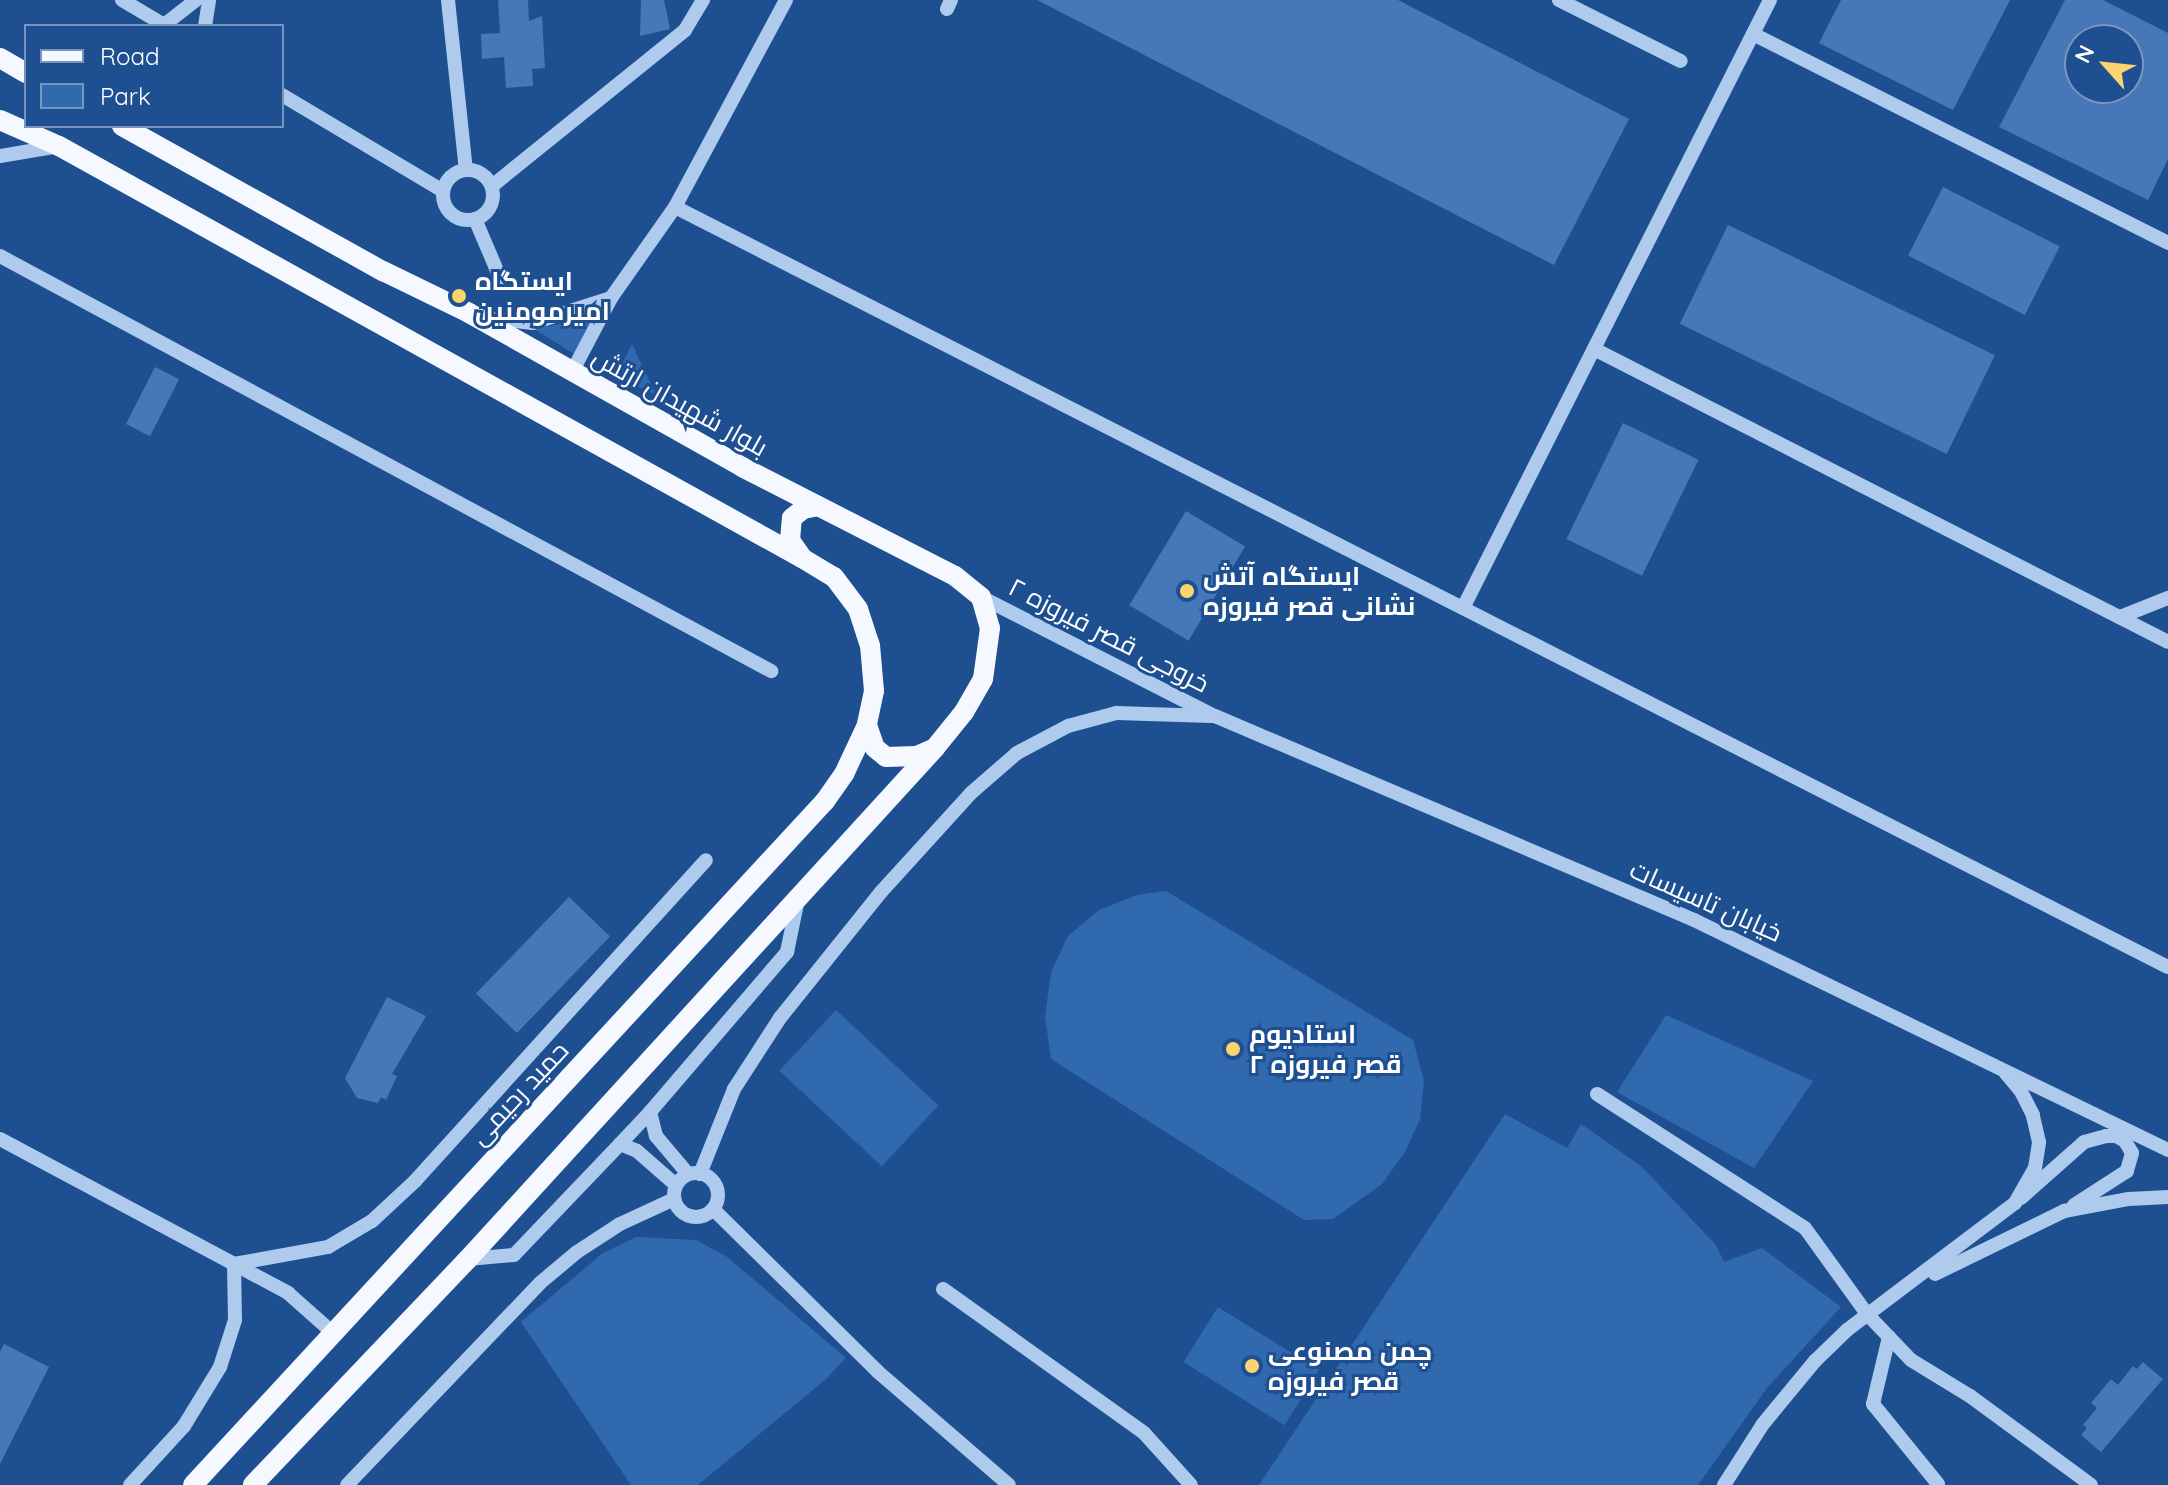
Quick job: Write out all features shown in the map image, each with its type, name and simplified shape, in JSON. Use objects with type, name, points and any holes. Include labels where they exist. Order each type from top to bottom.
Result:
[{"type":"main road","points":[[0,58],[24,72]]},
{"type":"main road","points":[[0,120],[59,146],[834,577],[858,609],[870,645],[874,691],[867,725],[875,748],[886,757],[917,756],[935,748]]},
{"type":"main road","name":"بلوار شهیدان ارتش","points":[[126,128],[818,506],[955,576],[981,597]]},
{"type":"main road","points":[[802,558],[790,540],[788,529],[792,518],[803,509],[818,506]]},
{"type":"main road","points":[[253,1485],[468,1259],[935,748],[964,712],[983,679],[990,628],[981,597]]},
{"type":"main road","name":"حمید رحیمی","points":[[193,1485],[825,801],[844,774],[867,725]]},
{"type":"street","points":[[122,0],[162,24]]},
{"type":"street","points":[[167,24],[196,0]]},
{"type":"street","points":[[205,24],[209,0]]},
{"type":"street","points":[[448,0],[466,170]]},
{"type":"street","points":[[492,186],[482,174],[466,170],[451,176],[443,191],[445,208],[451,215],[466,221],[488,210],[492,186],[685,30],[703,0]]},
{"type":"street","points":[[572,372],[611,298],[675,207],[786,0]]},
{"type":"street","points":[[1559,0],[1681,61]]},
{"type":"street","points":[[1463,608],[1770,0]]},
{"type":"street","points":[[1753,34],[2168,243]]},
{"type":"street","points":[[284,96],[443,191]]},
{"type":"street","points":[[0,156],[59,146]]},
{"type":"street","points":[[675,207],[2168,967]]},
{"type":"street","points":[[475,219],[501,280]]},
{"type":"street","points":[[0,256],[771,671]]},
{"type":"street","points":[[469,313],[500,321],[533,323],[611,298]]},
{"type":"street","points":[[1594,349],[2168,642]]},
{"type":"street","name":"خروجی قصر فیروزه ۲","points":[[981,597],[1215,716]]},
{"type":"street","points":[[2120,617],[2168,598]]},
{"type":"street","points":[[347,1485],[540,1283],[577,1252],[675,1192],[694,1174],[734,1089],[780,1018],[881,892],[971,793],[1017,753],[1068,726],[1116,713],[1215,716]]},
{"type":"street","name":"خیابان تاسیسات","points":[[1215,716],[1694,920],[1982,1057],[2168,1150]]},
{"type":"street","points":[[234,1264],[328,1247],[372,1221],[415,1181],[706,860]]},
{"type":"street","points":[[468,1259],[514,1255],[650,1112],[787,952],[799,899]]},
{"type":"street","points":[[1982,1057],[2003,1070],[2020,1090],[2039,1142],[2035,1168],[2015,1203]]},
{"type":"street","points":[[1597,1094],[1805,1228],[1867,1314],[1911,1360],[1970,1396],[2091,1485]]},
{"type":"street","points":[[620,1144],[637,1151],[675,1192],[687,1215],[701,1217],[713,1209],[716,1188],[694,1174],[656,1136],[650,1112]]},
{"type":"street","points":[[1724,1485],[1763,1424],[1815,1361],[1867,1314],[1909,1286],[2015,1203],[2084,1142],[2106,1136],[2116,1136],[2125,1141],[2132,1153],[2127,1171],[2064,1211],[1909,1286]]},
{"type":"street","points":[[0,1139],[288,1293],[333,1333]]},
{"type":"street","points":[[2064,1211],[2129,1199],[2168,1197]]},
{"type":"street","points":[[713,1209],[877,1371],[1009,1485]]},
{"type":"street","points":[[130,1485],[184,1426],[220,1367],[235,1320],[234,1264]]},
{"type":"street","points":[[943,1289],[1144,1433],[1191,1485]]},
{"type":"street","points":[[1889,1337],[1873,1404],[1938,1484]]},
{"type":"green space","points":[[596,317],[576,355],[534,329]]},
{"type":"green space","points":[[632,344],[656,395],[616,376]]},
{"type":"green space","name":"استادیوم قصر فیروزه ۲","points":[[1166,891],[1413,1040],[1424,1081],[1420,1119],[1405,1152],[1382,1184],[1333,1219],[1304,1220],[1051,1059],[1045,1017],[1051,972],[1068,936],[1099,910],[1137,895]]},
{"type":"green space","points":[[836,1010],[938,1105],[882,1166],[779,1071]]},
{"type":"green space","points":[[1666,1015],[1813,1081],[1754,1168],[1617,1092]]},
{"type":"green space","points":[[1505,1114],[1567,1148],[1581,1124],[1641,1166],[1716,1245],[1724,1262],[1762,1248],[1841,1307],[1767,1388],[1698,1485],[1259,1485]]},
{"type":"green space","points":[[636,1237],[696,1240],[726,1256],[846,1358],[826,1379],[698,1485],[631,1485],[521,1322],[603,1253]]},
{"type":"green space","name":"چمن مصنوعی قصر فیروزه","points":[[1218,1307],[1319,1370],[1284,1425],[1184,1362]]},
{"type":"building","points":[[498,0],[528,0],[529,21],[542,16],[545,68],[532,69],[533,86],[506,88],[504,57],[482,59],[481,34],[500,33]]},
{"type":"building","points":[[641,0],[664,0],[670,29],[640,36]]},
{"type":"building","points":[[1037,0],[1398,0],[1629,119],[1554,265]]},
{"type":"building","points":[[1841,0],[2010,0],[1953,110],[1819,43]]},
{"type":"building","points":[[2065,0],[2103,0],[2168,33],[2168,159],[2148,200],[1999,127]]},
{"type":"building","points":[[1943,187],[2060,246],[2025,315],[1908,256]]},
{"type":"building","points":[[1728,225],[1995,355],[1947,454],[1680,324]]},
{"type":"building","points":[[155,367],[179,379],[150,436],[126,424]]},
{"type":"building","points":[[1623,423],[1698,460],[1642,576],[1566,539]]},
{"type":"building","points":[[1186,511],[1245,547],[1188,641],[1129,605]]},
{"type":"building","points":[[569,897],[610,937],[517,1033],[476,993]]},
{"type":"building","points":[[387,997],[426,1016],[392,1074],[397,1076],[386,1100],[381,1097],[378,1103],[357,1098],[345,1078]]},
{"type":"building","points":[[4,1344],[49,1367],[0,1464],[0,1352]]},
{"type":"building","points":[[2143,1362],[2163,1379],[2101,1452],[2081,1435],[2087,1428],[2083,1425],[2097,1408],[2091,1403],[2111,1379],[2118,1385],[2133,1366],[2137,1369]]},
{"type":"place","name":"ایستگاه امیرمومنین","points":[[459,296]]},
{"type":"place","name":"ایستگاه آتش نشانی قصر فیروزه","points":[[1187,591]]},
{"type":"place","name":"استادیوم قصر فیروزه ۲","points":[[1233,1049]]},
{"type":"place","name":"چمن مصنوعی قصر فیروزه","points":[[1252,1366]]}]
